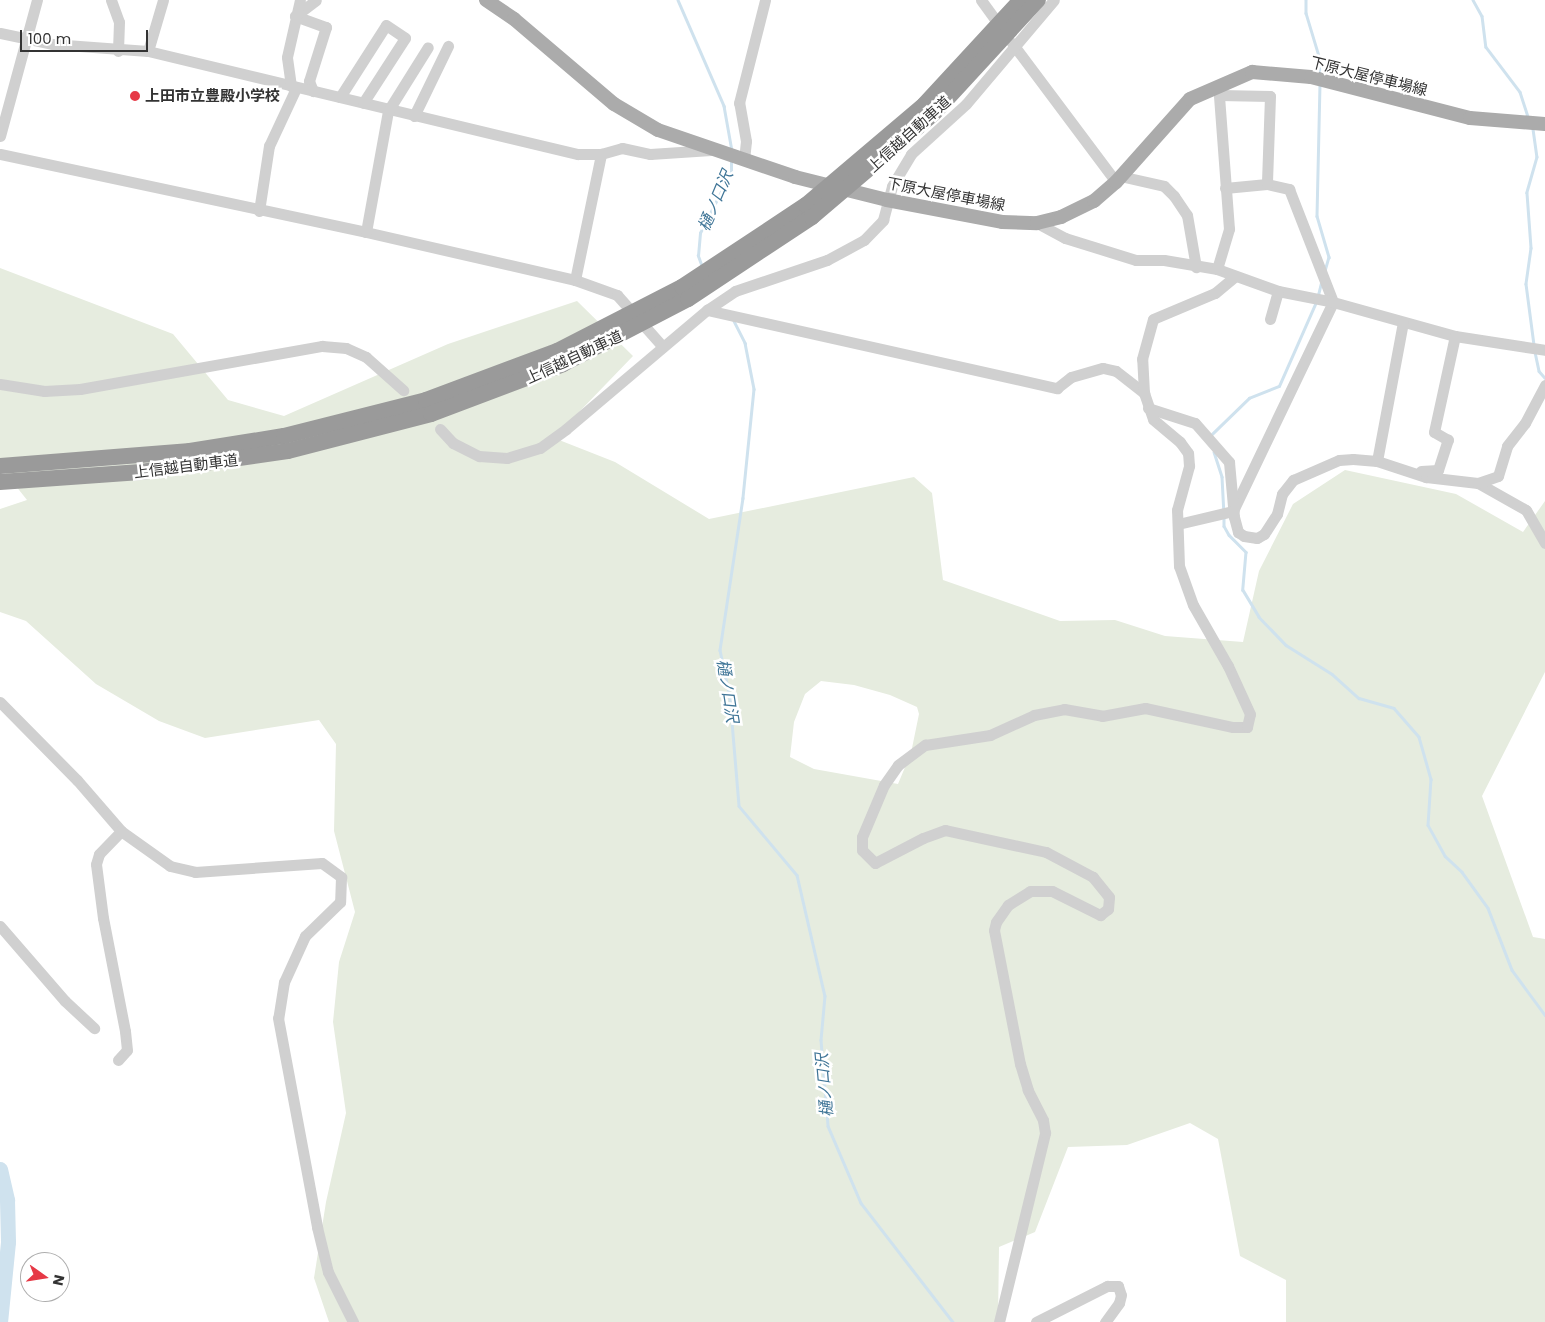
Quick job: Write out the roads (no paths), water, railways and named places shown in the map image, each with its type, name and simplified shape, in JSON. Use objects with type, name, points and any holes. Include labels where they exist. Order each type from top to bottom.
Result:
[{"type":"highway","name":"上信越自動車道","points":[[0,466],[190,451],[284,436],[426,400],[560,357],[682,287],[806,205],[924,105],[1021,0]]},
{"type":"highway","name":"上信越自動車道","points":[[0,482],[149,471],[288,451],[431,414],[688,299],[812,217],[933,114],[1038,0]]},
{"type":"main road","name":"下原大屋停車場線","points":[[486,0],[514,20],[614,104],[658,130],[736,158],[887,200],[1002,222],[1037,222],[1078,210],[1118,179],[1190,98],[1252,72],[1320,80],[1470,118],[1535,123]]},
{"type":"street","points":[[0,136],[38,0]]},
{"type":"street","points":[[111,0],[119,22],[118,51]]},
{"type":"street","points":[[148,51],[163,0]]},
{"type":"street","points":[[259,211],[269,146],[293,87],[287,57],[300,0]]},
{"type":"street","points":[[295,16],[316,0]]},
{"type":"street","points":[[736,158],[746,141],[739,103],[765,0]]},
{"type":"street","points":[[981,0],[1015,48],[1118,179],[1164,186],[1174,196],[1187,215],[1196,267]]},
{"type":"street","points":[[440,428],[453,443],[479,456],[507,458],[523,455],[566,429],[707,310],[735,291],[827,260],[864,240],[883,220],[887,200],[900,170],[911,154],[966,104],[1054,0]]},
{"type":"street","points":[[295,16],[326,27],[308,81],[313,92]]},
{"type":"street","points":[[340,98],[386,25],[406,38],[363,103]]},
{"type":"street","points":[[0,33],[27,40],[118,51],[148,51],[363,103],[388,111],[578,154],[601,154],[622,148],[650,154],[711,150]]},
{"type":"street","points":[[414,116],[448,46]]},
{"type":"street","points":[[366,232],[388,111],[428,47]]},
{"type":"street","points":[[1217,269],[1229,229],[1219,96],[1270,96],[1267,184]]},
{"type":"street","points":[[0,154],[259,211],[366,232],[575,280],[616,295],[663,347]]},
{"type":"street","points":[[575,280],[601,154]]},
{"type":"street","points":[[1225,188],[1267,184],[1289,189],[1333,302],[1233,511]]},
{"type":"street","points":[[1037,222],[1064,238],[1136,260],[1164,260],[1196,267],[1217,269],[1234,277],[1278,290],[1333,302],[1455,336],[1545,350]]},
{"type":"street","points":[[999,1322],[1045,1133],[1043,1120],[1028,1090],[1020,1064],[994,930],[996,922],[1008,904],[1030,890],[1052,891],[1100,915],[1108,909],[1109,897],[1093,877],[1046,852],[945,830],[923,838],[875,862],[862,850],[862,837],[884,785],[898,765],[913,752],[932,743],[990,735],[1034,715],[1064,709],[1102,716],[1145,708],[1233,727],[1247,727],[1250,714],[1228,666],[1192,605],[1179,566],[1177,510],[1189,466],[1188,453],[1180,442],[1153,419],[1144,393],[1143,344],[1153,319],[1215,293],[1234,277]]},
{"type":"street","points":[[1270,319],[1278,290]]},
{"type":"street","points":[[707,310],[1057,388],[1071,377],[1104,368],[1116,371],[1144,393]]},
{"type":"street","points":[[1377,461],[1403,322]]},
{"type":"street","points":[[1414,472],[1438,470],[1448,440],[1434,432],[1455,336]]},
{"type":"street","points":[[0,384],[44,391],[80,388],[322,346],[346,348],[366,357],[402,390]]},
{"type":"street","points":[[1478,483],[1498,476],[1507,446],[1525,423],[1545,385]]},
{"type":"street","points":[[1148,408],[1195,423],[1206,433],[1229,462],[1233,511],[1238,532],[1256,538],[1269,528],[1282,494],[1293,480],[1339,460],[1377,461],[1426,477],[1478,483],[1526,510],[1545,543]]},
{"type":"street","points":[[1178,524],[1233,511]]},
{"type":"street","points":[[0,702],[77,780],[121,831],[170,866],[195,872],[322,864],[341,877],[340,902],[305,936],[284,982],[278,1018],[328,1272],[353,1322]]},
{"type":"street","points":[[118,1060],[127,1050],[125,1031],[103,918],[96,864],[99,854],[121,831]]},
{"type":"street","points":[[0,926],[65,1001],[94,1028]]},
{"type":"street","points":[[1036,1322],[1108,1286],[1118,1286],[1121,1295],[1119,1303],[1105,1322]]},
{"type":"waterway","name":"樋ノ口沢","points":[[678,0],[724,106],[732,151]]},
{"type":"waterway","points":[[1306,0],[1306,13],[1319,56],[1320,73]]},
{"type":"waterway","points":[[1473,0],[1482,16],[1486,47],[1520,92],[1528,117]]},
{"type":"waterway","points":[[1320,84],[1317,216],[1329,257],[1325,271]]},
{"type":"waterway","points":[[1533,129],[1537,157],[1527,193],[1531,248],[1526,284],[1534,345]]},
{"type":"waterway","name":"樋ノ口沢","points":[[702,267],[698,256],[700,233],[731,172],[731,161]]},
{"type":"waterway","points":[[1318,295],[1321,283]]},
{"type":"waterway","points":[[1211,435],[1249,398],[1279,386],[1316,302]]},
{"type":"waterway","name":"樋ノ口沢","points":[[734,321],[745,343],[754,389],[743,498],[720,650],[730,698],[739,806],[797,875],[825,996],[821,1040],[828,1126],[861,1203],[953,1322]]},
{"type":"waterway","points":[[1535,352],[1539,371],[1545,378]]},
{"type":"waterway","points":[[1214,452],[1222,477],[1224,510]]},
{"type":"waterway","points":[[1224,516],[1224,526],[1229,535],[1246,552],[1243,590],[1259,617],[1286,645],[1332,674],[1359,698],[1394,708],[1419,737],[1431,779],[1428,825],[1445,856],[1462,872],[1488,908],[1512,970],[1545,1015]]},
{"type":"waterway","points":[[0,1169],[7,1200],[8,1242],[0,1322]]},
{"type":"place","name":"上田市立豊殿小学校","points":[[135,96]]}]
